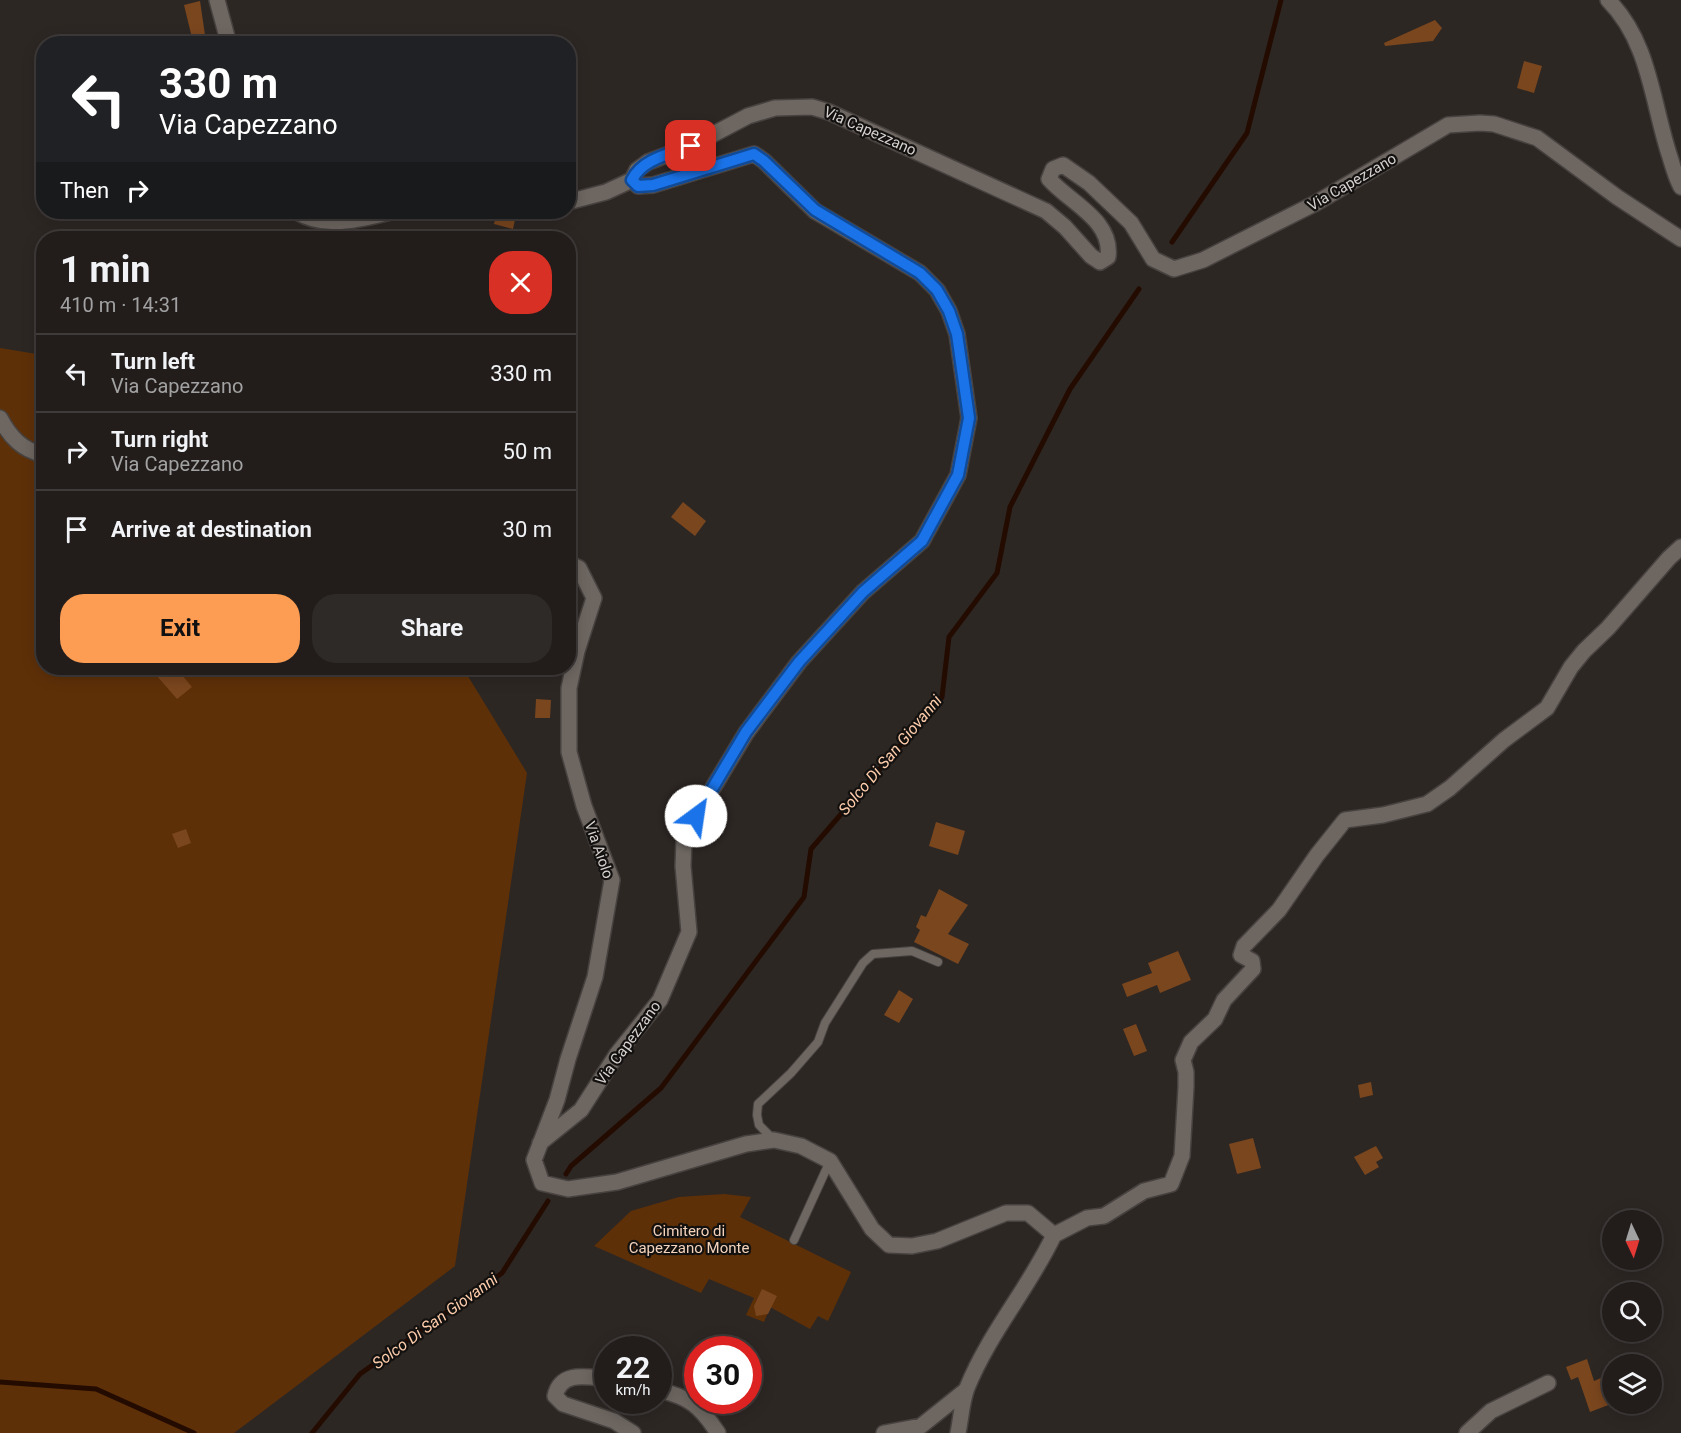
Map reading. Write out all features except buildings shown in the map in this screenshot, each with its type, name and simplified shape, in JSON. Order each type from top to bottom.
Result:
[{"type":"street","points":[[217,0],[227,36]]},
{"type":"street","points":[[1608,0],[1634,34],[1646,63],[1658,121],[1681,187]]},
{"type":"street","name":"Via Capezzano","points":[[540,1143],[581,1110],[617,1054],[660,1000],[689,932],[683,866],[684,841],[696,816],[746,732],[799,662],[863,592],[922,541],[958,475],[969,418],[957,334],[949,311],[937,290],[920,273],[815,210],[754,154],[653,185],[638,186],[632,180],[637,170],[648,162],[691,146],[748,116],[775,108],[812,107],[829,112],[1046,211],[1065,227],[1091,256],[1100,262],[1108,257],[1110,245],[1101,226],[1049,179],[1053,169],[1063,165],[1089,183],[1131,223],[1154,259],[1174,269],[1203,260],[1316,203],[1448,125],[1494,124],[1536,138],[1617,197],[1681,239]]},
{"type":"street","points":[[576,200],[606,192],[632,180]]},
{"type":"street","points":[[322,219],[342,223],[360,219]]},
{"type":"street","points":[[0,418],[7,432],[28,451],[36,453]]},
{"type":"street","points":[[959,1428],[966,1390],[987,1346],[1044,1255],[1054,1234],[1087,1218],[1104,1216],[1144,1191],[1171,1184],[1182,1156],[1186,1087],[1183,1060],[1191,1042],[1215,1019],[1224,1000],[1253,969],[1252,961],[1241,955],[1244,946],[1279,910],[1300,883],[1317,855],[1345,820],[1383,815],[1427,804],[1450,788],[1504,740],[1547,708],[1584,651],[1608,628],[1681,547]]},
{"type":"street","name":"Via Aiolo","points":[[576,566],[594,598],[576,656]]},
{"type":"street","name":"Via Aiolo","points":[[540,1143],[557,1101],[595,977],[612,880],[584,806],[569,752],[569,688],[572,675]]},
{"type":"street","points":[[540,1143],[534,1160],[542,1183],[568,1189],[617,1182],[746,1144],[774,1140],[801,1146],[830,1161],[872,1229],[889,1245],[912,1246],[937,1241],[1006,1213],[1028,1213],[1054,1234]]},
{"type":"street","points":[[594,1377],[581,1376],[564,1379],[557,1388],[555,1396],[563,1404],[614,1421],[633,1433]]},
{"type":"street","points":[[1467,1433],[1491,1411],[1548,1383]]},
{"type":"street","points":[[884,1433],[921,1426],[966,1390]]},
{"type":"street","points":[[672,1394],[684,1397],[697,1405],[718,1433]]},
{"type":"lane","points":[[774,1140],[759,1125],[758,1104],[791,1073],[818,1042],[825,1023],[863,963],[873,954],[912,951],[938,962]]},
{"type":"lane","points":[[794,1240],[830,1161]]},
{"type":"green space","points":[[0,348],[36,354],[36,675],[467,675],[527,773],[455,1266],[234,1433],[0,1433]]},
{"type":"green space","name":"Cimitero di Capezzano Monte","points":[[724,1194],[751,1197],[740,1217],[851,1272],[828,1321],[818,1316],[810,1329],[770,1307],[764,1322],[746,1315],[754,1298],[709,1279],[701,1293],[594,1246],[631,1211],[679,1197]]},
{"type":"waterway","name":"Solco Di San Giovanni","points":[[1172,242],[1247,133],[1281,0]]},
{"type":"waterway","name":"Solco Di San Giovanni","points":[[566,1174],[571,1166],[661,1088],[804,897],[811,849],[942,697],[949,637],[997,573],[1010,507],[1070,389],[1139,289]]},
{"type":"waterway","name":"Solco Di San Giovanni","points":[[312,1433],[360,1374],[502,1273],[548,1201]]},
{"type":"waterway","name":"Solco Di San Giovanni","points":[[0,1382],[96,1389],[194,1433]]},
{"type":"route","points":[[691,146],[648,162],[637,170],[632,180],[638,186],[653,185],[754,154],[815,210],[920,273],[937,290],[949,311],[957,334],[969,418],[958,475],[922,541],[863,592],[799,662],[746,732],[696,816]]}]
